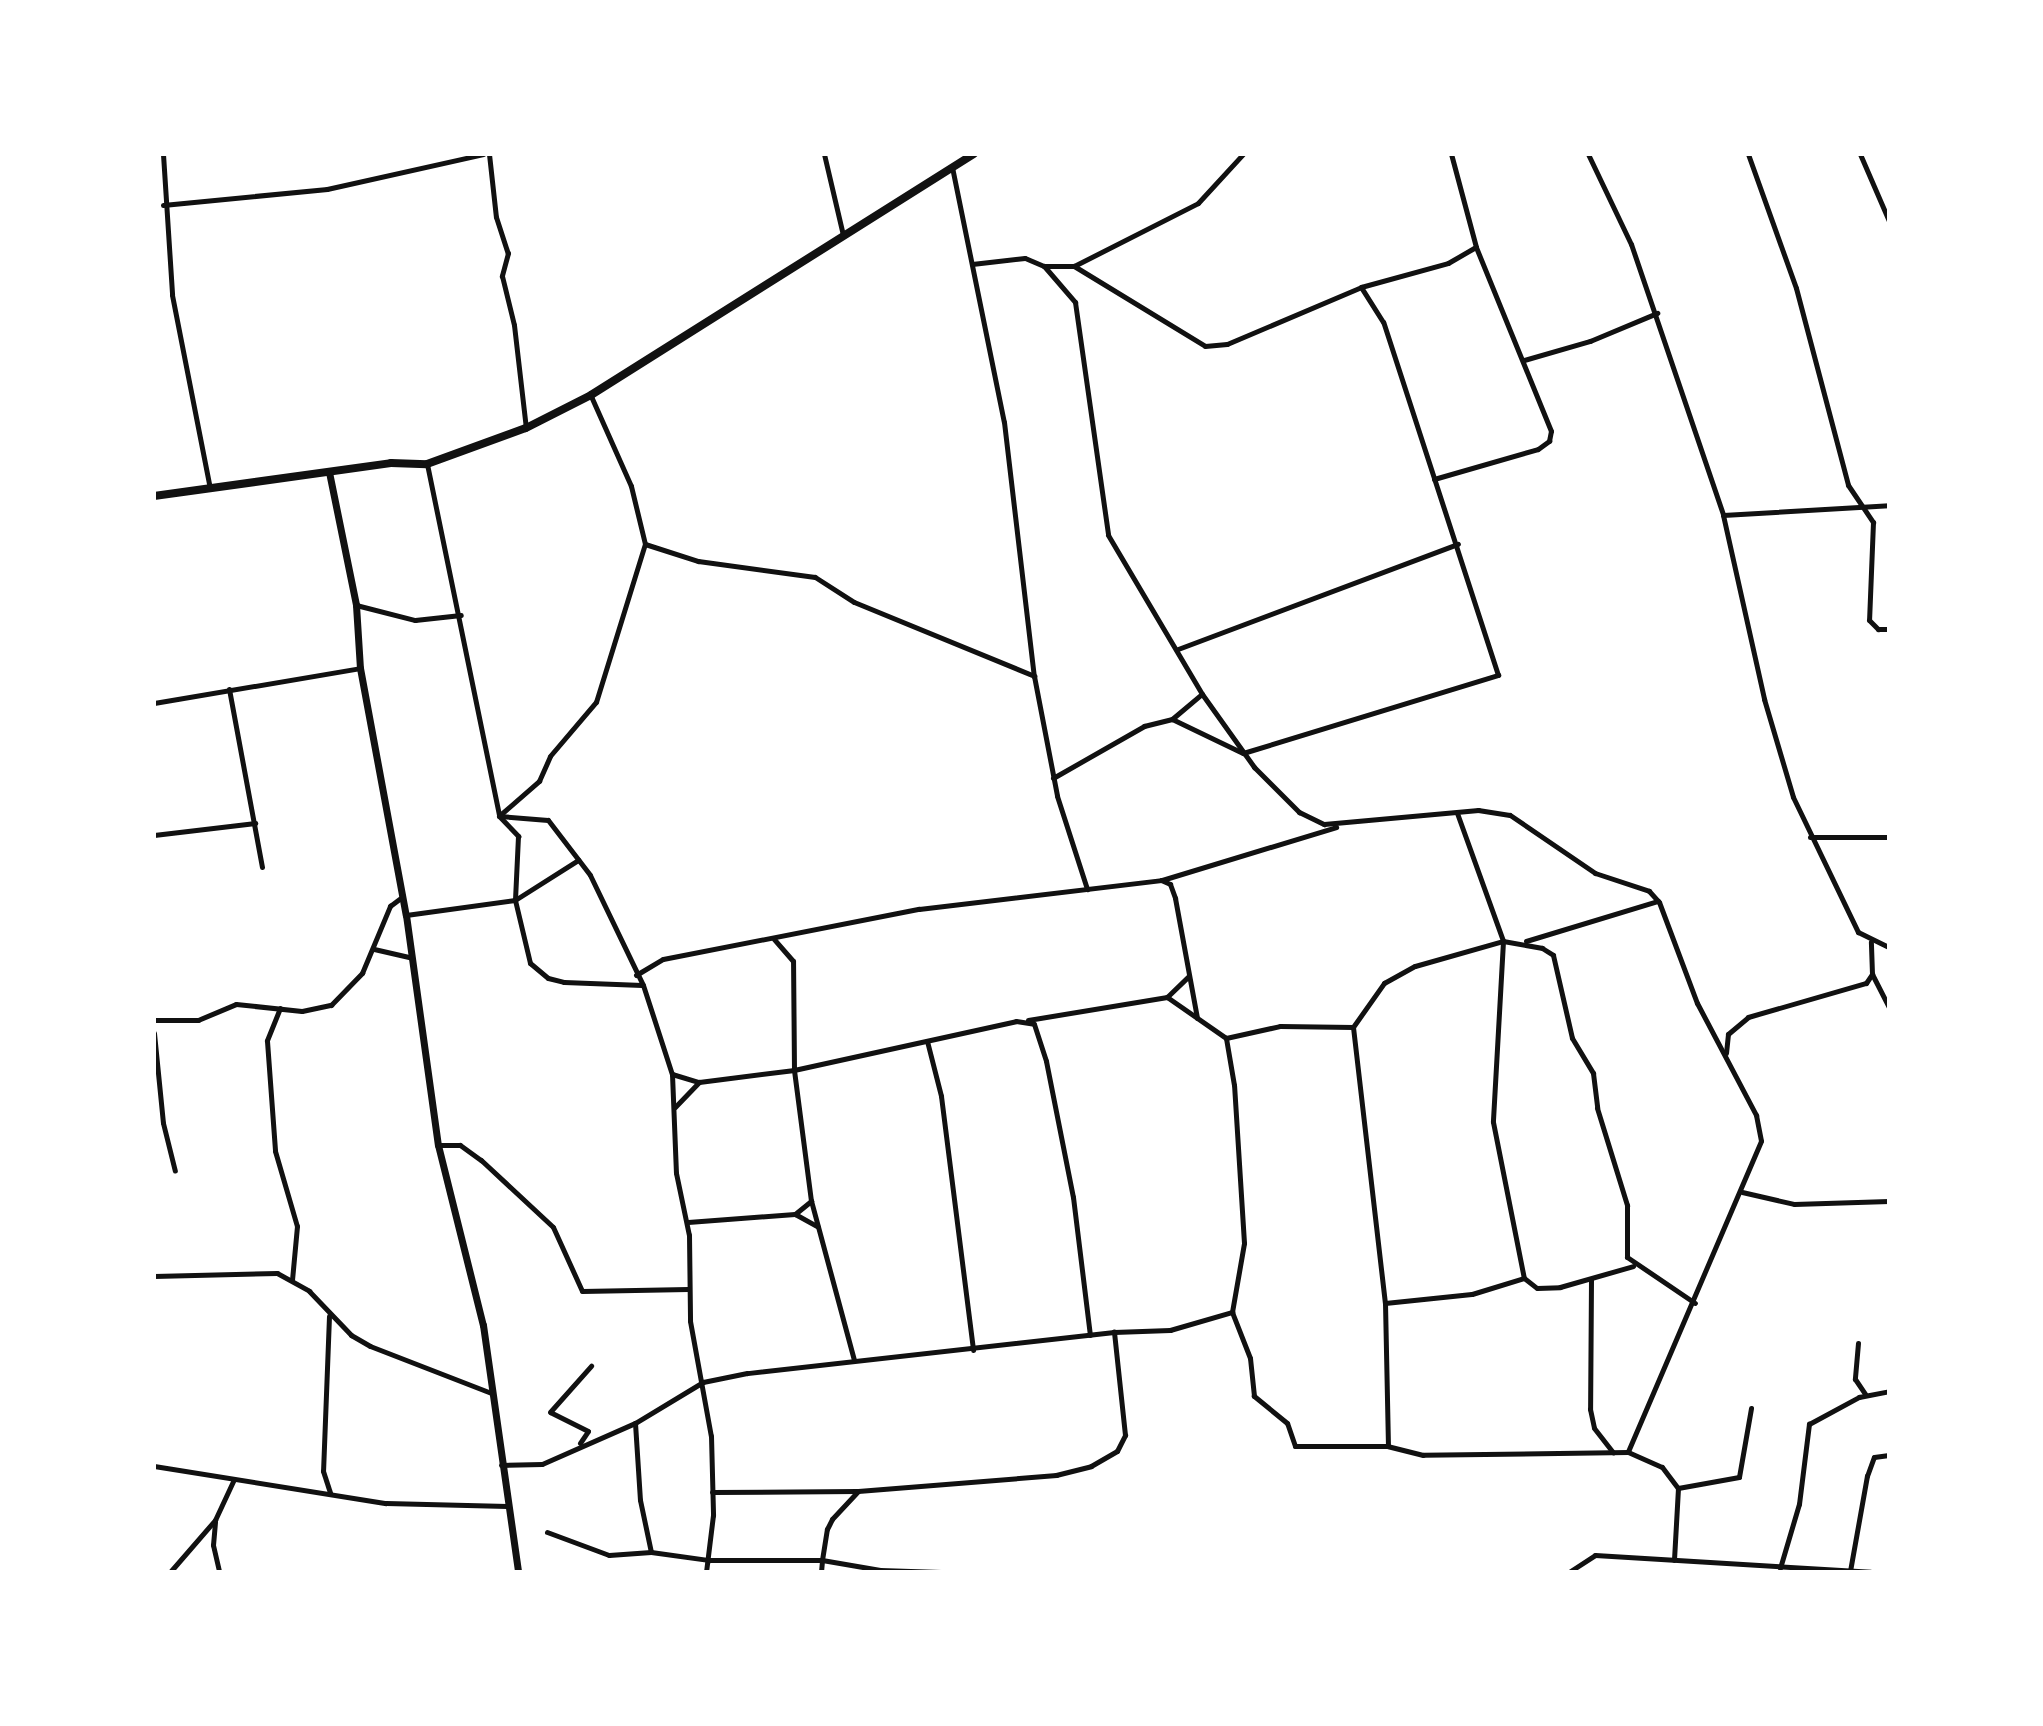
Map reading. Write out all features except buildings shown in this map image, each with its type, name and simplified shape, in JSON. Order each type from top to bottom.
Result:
[{"type":"main road","points":[[154,496],[329,472],[427,464],[526,428],[591,395],[973,154]]},
{"type":"street","points":[[163,154],[163,205],[172,295],[210,489]]},
{"type":"street","points":[[163,205],[327,189],[486,154],[496,217],[508,253],[502,276],[514,325],[526,428]]},
{"type":"street","points":[[824,154],[843,235]]},
{"type":"street","points":[[972,264],[1025,258],[1044,266],[1074,266],[1198,203],[1243,154]]},
{"type":"street","points":[[1434,479],[1549,441],[1548,420],[1476,247],[1451,154]]},
{"type":"street","points":[[1588,154],[1657,313],[1723,515],[1764,699],[1810,837],[1858,932],[1871,942],[1889,947]]},
{"type":"street","points":[[1748,154],[1796,288],[1848,485],[1873,522],[1869,620],[1878,629],[1889,629]]},
{"type":"street","points":[[1860,154],[1889,221]]},
{"type":"street","points":[[952,167],[1004,422],[1034,676],[1053,778],[1087,889]]},
{"type":"street","points":[[1074,266],[1205,346],[1227,344],[1361,287],[1448,263],[1476,247]]},
{"type":"street","points":[[1044,266],[1075,302],[1108,535],[1202,694],[1243,753],[1299,812],[1339,826]]},
{"type":"street","points":[[1172,719],[1243,753],[1498,675],[1458,544],[1383,322],[1361,287]]},
{"type":"street","points":[[1524,360],[1590,341],[1657,313]]},
{"type":"street","points":[[499,816],[539,781],[550,756],[596,702],[645,544],[631,486],[591,395]]},
{"type":"street","points":[[427,464],[461,615],[499,816],[518,836],[515,900],[530,963],[548,978],[643,985]]},
{"type":"street","points":[[329,472],[356,605],[360,668],[406,915],[438,1145],[474,1280],[518,1572]]},
{"type":"street","points":[[1723,515],[1889,505]]},
{"type":"street","points":[[645,544],[698,561],[815,577],[854,602],[1034,676]]},
{"type":"street","points":[[1178,649],[1458,544]]},
{"type":"street","points":[[356,605],[415,620],[461,615]]},
{"type":"street","points":[[154,703],[360,668]]},
{"type":"street","points":[[229,689],[262,867]]},
{"type":"street","points":[[1053,778],[1144,726],[1172,719],[1202,694]]},
{"type":"street","points":[[1457,813],[1503,941],[1493,1122],[1524,1278],[1537,1288],[1591,1280],[1633,1266]]},
{"type":"street","points":[[636,975],[663,959],[919,909],[1161,880],[1339,826],[1457,813],[1510,815],[1595,873],[1649,891],[1658,901],[1697,1003],[1726,1054],[1760,1129],[1757,1157],[1628,1452]]},
{"type":"street","points":[[499,816],[548,820],[578,860],[643,985],[672,1074],[676,1173],[687,1222],[688,1289],[703,1382],[712,1492],[706,1572]]},
{"type":"street","points":[[154,835],[255,823]]},
{"type":"street","points":[[1810,837],[1889,837]]},
{"type":"street","points":[[406,915],[515,900],[578,860]]},
{"type":"street","points":[[1161,880],[1170,884],[1175,898],[1197,1020]]},
{"type":"street","points":[[154,1020],[198,1020],[236,1004],[302,1011],[331,1005],[362,973],[390,906],[402,897]]},
{"type":"street","points":[[1388,1446],[1385,1303],[1353,1027],[1384,983],[1400,973],[1503,941],[1525,942],[1658,901]]},
{"type":"street","points":[[773,938],[788,950],[793,961],[794,1070],[811,1201],[854,1360]]},
{"type":"street","points":[[1525,942],[1553,955],[1572,1038],[1593,1073],[1597,1108],[1622,1181],[1629,1220],[1627,1257],[1633,1266],[1695,1303]]},
{"type":"street","points":[[1871,942],[1872,974],[1889,1008]]},
{"type":"street","points":[[374,949],[412,958]]},
{"type":"street","points":[[1726,1054],[1728,1034],[1736,1023],[1866,983],[1872,974]]},
{"type":"street","points":[[672,1074],[699,1082],[794,1070],[1028,1020],[1167,997],[1188,977]]},
{"type":"street","points":[[1167,997],[1226,1038],[1280,1026],[1353,1027]]},
{"type":"street","points":[[280,1008],[267,1041],[275,1151],[297,1226],[292,1280]]},
{"type":"street","points":[[1028,1020],[1039,1031],[1064,1152],[1090,1335]]},
{"type":"street","points":[[154,1033],[163,1123],[175,1171]]},
{"type":"street","points":[[1226,1038],[1234,1085],[1244,1243],[1232,1312],[1250,1358],[1254,1396],[1287,1423],[1295,1446],[1388,1446],[1423,1455],[1628,1452],[1662,1467],[1678,1488],[1674,1560]]},
{"type":"street","points":[[927,1041],[941,1096],[973,1350]]},
{"type":"street","points":[[675,1107],[699,1082]]},
{"type":"street","points":[[438,1145],[460,1145],[481,1160],[553,1227],[582,1291],[688,1289]]},
{"type":"street","points":[[1742,1192],[1794,1204],[1889,1201]]},
{"type":"street","points":[[795,1214],[811,1201]]},
{"type":"street","points":[[687,1222],[795,1214],[819,1227]]},
{"type":"street","points":[[154,1276],[277,1273],[292,1280],[329,1315],[370,1346],[491,1393]]},
{"type":"street","points":[[1385,1303],[1472,1294],[1524,1278]]},
{"type":"street","points":[[1591,1280],[1590,1409],[1594,1428],[1613,1452]]},
{"type":"street","points":[[500,1465],[542,1464],[579,1444],[635,1423],[703,1382],[854,1360],[973,1350],[989,1343],[1170,1330],[1232,1312]]},
{"type":"street","points":[[329,1315],[323,1456],[330,1493]]},
{"type":"street","points":[[712,1492],[858,1491],[1056,1475],[1105,1459],[1117,1451],[1125,1435],[1114,1332]]},
{"type":"street","points":[[1858,1343],[1855,1379],[1865,1394]]},
{"type":"street","points":[[579,1444],[588,1431],[550,1412],[591,1366]]},
{"type":"street","points":[[1780,1568],[1799,1504],[1809,1424],[1865,1394],[1889,1391]]},
{"type":"street","points":[[1678,1488],[1739,1477],[1751,1408]]},
{"type":"street","points":[[635,1423],[640,1500],[651,1552]]},
{"type":"street","points":[[1850,1571],[1867,1476],[1874,1457],[1889,1455]]},
{"type":"street","points":[[154,1466],[386,1503],[507,1506]]},
{"type":"street","points":[[170,1572],[215,1520],[234,1479]]},
{"type":"street","points":[[821,1572],[832,1519],[858,1491]]},
{"type":"street","points":[[215,1520],[213,1545],[219,1572]]},
{"type":"street","points":[[547,1532],[609,1555],[651,1552],[709,1560],[822,1560],[880,1571],[941,1572]]},
{"type":"street","points":[[1569,1572],[1595,1555],[1870,1572]]}]
